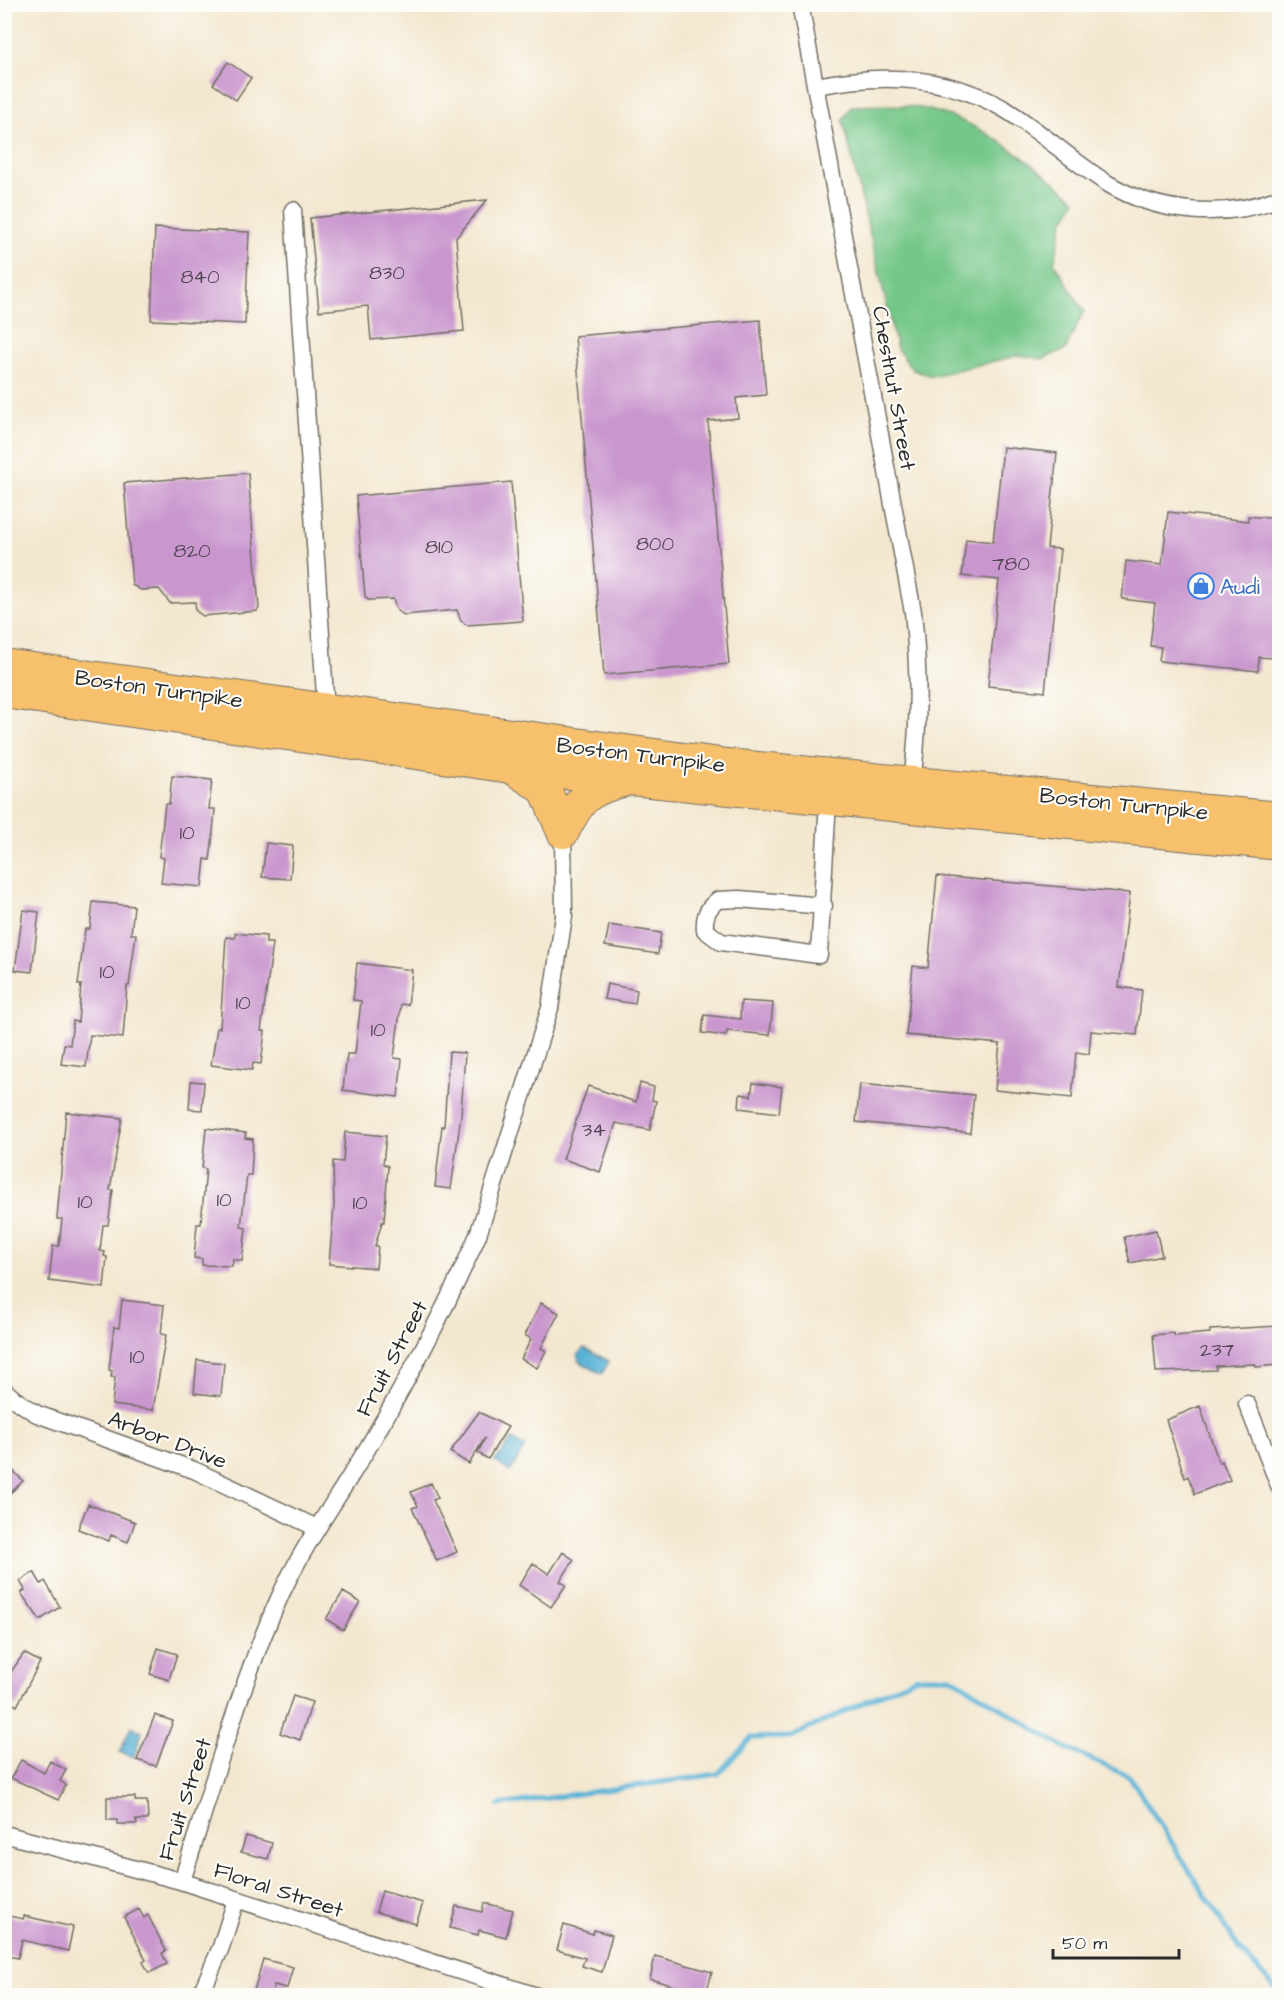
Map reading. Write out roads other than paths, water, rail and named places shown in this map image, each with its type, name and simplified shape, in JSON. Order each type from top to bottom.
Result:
[{"type":"highway","name":"Boston Turnpike","points":[[4,665],[747,767],[1280,818]]},
{"type":"highway","name":"Boston Turnpike","points":[[4,692],[126,708],[510,767],[1280,844]]},
{"type":"highway","points":[[510,767],[545,789],[563,832]]},
{"type":"highway","points":[[563,832],[577,804],[588,795],[610,784],[627,779]]},
{"type":"street","name":"Chestnut Street","points":[[800,4],[913,612],[919,687],[918,737],[912,781]]},
{"type":"street","points":[[816,86],[844,81],[908,78],[951,87],[1005,110],[1104,181],[1134,198],[1164,207],[1201,212],[1230,211],[1280,198]]},
{"type":"street","points":[[293,210],[326,711]]},
{"type":"street","points":[[824,906],[739,899],[718,900],[708,911],[704,921],[705,930],[721,942],[819,955],[824,906],[828,800]]},
{"type":"street","name":"Fruit Street","points":[[182,1881],[250,1667],[282,1592],[317,1528],[374,1439],[463,1270],[478,1235],[550,1008],[562,941],[563,832]]},
{"type":"street","name":"Arbor Drive","points":[[4,1390],[37,1414],[194,1470],[317,1528]]},
{"type":"street","points":[[1247,1404],[1280,1488]]},
{"type":"street","name":"Floral Street","points":[[4,1833],[182,1881],[537,1995]]},
{"type":"street","points":[[200,1995],[221,1947],[236,1900]]},
{"type":"water","points":[[584,1348],[609,1361],[602,1374],[578,1361],[577,1356]]},
{"type":"water","points":[[512,1439],[525,1447],[510,1472],[495,1461]]},
{"type":"water","points":[[131,1726],[142,1732],[134,1757],[120,1752]]},
{"type":"waterway","points":[[499,1805],[718,1774],[751,1738],[791,1737],[917,1677],[951,1677],[1062,1746],[1130,1777],[1240,1950],[1280,1993]]},
{"type":"place","name":"Audi","points":[[1201,586]]}]
